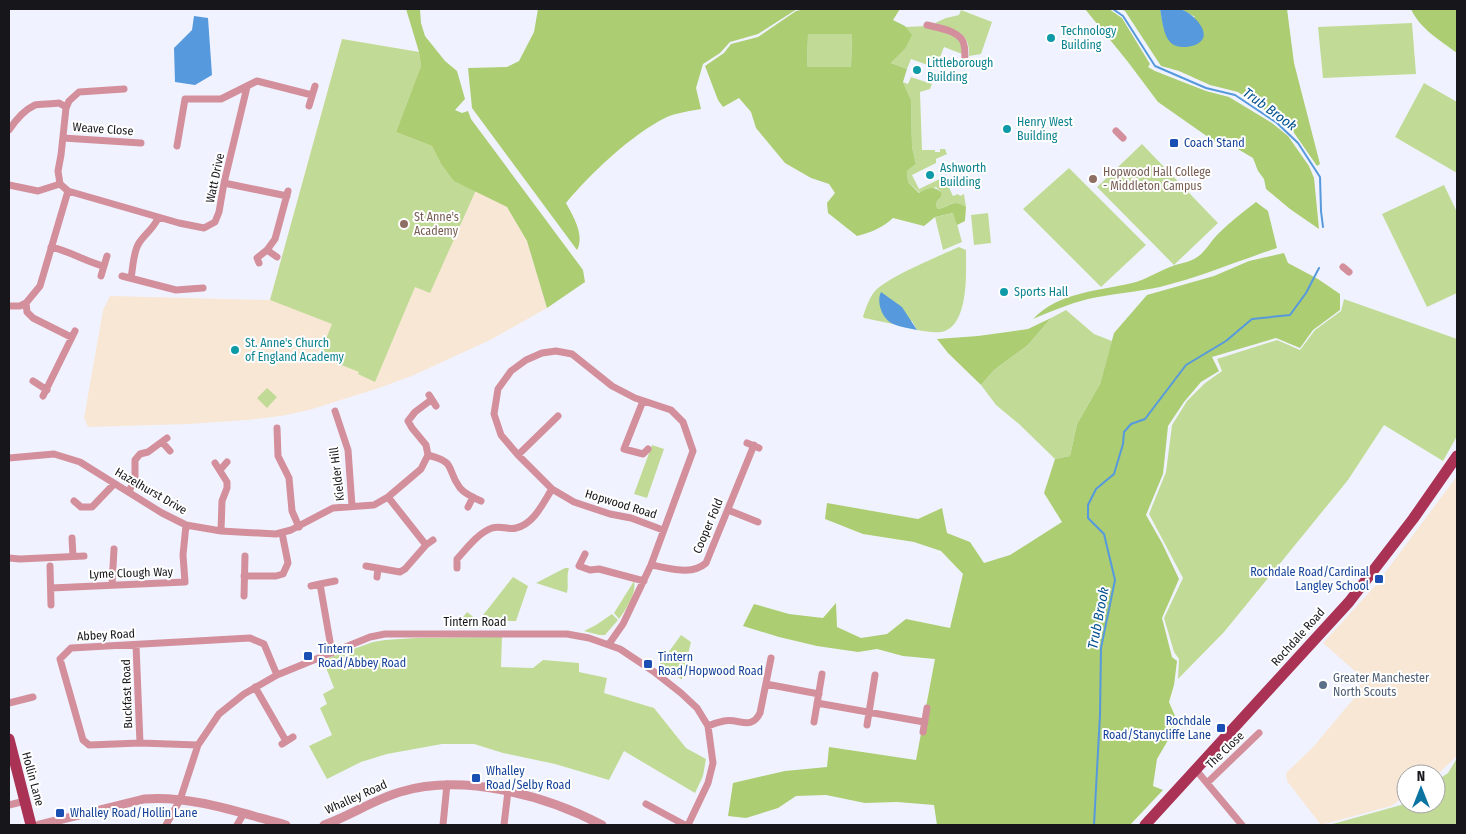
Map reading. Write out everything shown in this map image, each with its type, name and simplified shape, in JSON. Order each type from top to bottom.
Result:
[{"type":"main road","name":"Rochdale Road","points":[[1145,825],[1349,602],[1413,519],[1457,456]]},
{"type":"main road","name":"Hollin Lane","points":[[9,739],[31,825]]},
{"type":"street","points":[[928,25],[947,30],[962,39],[965,65]]},
{"type":"street","points":[[177,146],[185,99],[221,99],[257,82],[312,95]]},
{"type":"street","points":[[309,106],[315,86]]},
{"type":"street","points":[[9,306],[26,304],[40,286],[68,191],[60,184],[58,171],[66,107],[69,101],[79,92],[106,87],[124,89]]},
{"type":"street","name":"Watt Drive","points":[[68,191],[158,218],[204,228],[215,222],[219,212],[247,87]]},
{"type":"street","points":[[9,130],[14,122],[36,105],[59,103],[66,107]]},
{"type":"street","points":[[1116,131],[1123,138]]},
{"type":"street","name":"Weave Close","points":[[63,138],[141,143]]},
{"type":"street","points":[[224,183],[287,193],[275,239],[267,250],[257,258],[259,263]]},
{"type":"street","points":[[9,185],[38,191],[60,184]]},
{"type":"street","points":[[131,278],[137,245],[155,225],[158,218]]},
{"type":"street","points":[[51,247],[87,262],[103,266]]},
{"type":"street","points":[[267,250],[278,257]]},
{"type":"street","points":[[101,276],[107,256]]},
{"type":"street","points":[[122,276],[176,290],[202,288]]},
{"type":"street","points":[[26,304],[27,312],[33,318],[73,334],[45,393],[33,380]]},
{"type":"street","name":"Hopwood Road","points":[[609,644],[623,624],[651,565],[693,451],[683,422],[671,410],[643,401],[612,386],[572,354],[556,351],[542,353],[526,360],[511,371],[496,387],[494,414],[501,434],[518,455],[552,489],[574,502],[610,514],[631,518],[663,530]]},
{"type":"street","points":[[432,400],[415,412],[408,421],[426,445],[428,455],[443,459],[449,464],[459,487],[464,493],[481,501]]},
{"type":"street","points":[[643,401],[624,448],[643,454],[648,449]]},
{"type":"street","name":"Kielder Hill","points":[[336,411],[336,425],[348,450],[352,506]]},
{"type":"street","points":[[518,455],[558,416]]},
{"type":"street","points":[[278,428],[274,438],[278,456],[289,478],[292,511],[300,526]]},
{"type":"street","points":[[129,492],[135,477],[135,460],[140,454],[148,452],[164,440],[170,451]]},
{"type":"street","name":"Cooper Fold","points":[[651,565],[682,570],[698,569],[706,562],[753,445]]},
{"type":"street","name":"Hazelhurst Drive","points":[[9,458],[54,454],[80,462],[162,513],[186,525],[221,531],[276,534],[300,526],[333,508],[374,505],[388,497],[421,469],[428,455]]},
{"type":"street","points":[[220,470],[227,462]]},
{"type":"street","points":[[214,463],[227,482],[227,488],[222,501],[221,531]]},
{"type":"street","points":[[74,500],[81,507],[92,507],[114,484]]},
{"type":"street","points":[[456,568],[457,559],[484,533],[492,528],[515,529],[526,524],[534,516],[552,489]]},
{"type":"street","points":[[388,497],[426,545]]},
{"type":"street","points":[[468,507],[473,497]]},
{"type":"street","points":[[728,510],[758,522]]},
{"type":"street","name":"Lyme Clough Way","points":[[51,588],[184,582],[183,555],[186,525]]},
{"type":"street","points":[[244,576],[276,576],[283,574],[288,563],[282,533]]},
{"type":"street","points":[[72,538],[73,556]]},
{"type":"street","points":[[366,566],[400,572],[433,540]]},
{"type":"street","points":[[112,585],[117,559],[114,549]]},
{"type":"street","points":[[585,554],[579,566],[590,570],[599,569],[644,581]]},
{"type":"street","points":[[9,558],[20,560],[84,556]]},
{"type":"street","points":[[244,556],[244,596]]},
{"type":"street","points":[[50,566],[51,605]]},
{"type":"street","points":[[377,577],[378,568]]},
{"type":"street","points":[[311,586],[335,581]]},
{"type":"street","points":[[320,584],[332,653]]},
{"type":"street","name":"Tintern Road","points":[[166,825],[180,800],[198,745],[219,714],[255,687],[278,675],[370,637],[385,634],[567,634],[609,644],[645,665],[681,692],[697,708],[708,726],[712,763],[708,783],[686,825]]},
{"type":"street","name":"Abbey Road","points":[[198,745],[140,743],[89,746],[83,740],[60,659],[71,648],[250,638],[264,644],[278,675]]},
{"type":"street","name":"Buckfast Road","points":[[136,645],[140,743]]},
{"type":"street","points":[[708,726],[726,721],[754,722],[760,713],[771,658]]},
{"type":"street","points":[[814,722],[822,674]]},
{"type":"street","points":[[867,726],[875,675]]},
{"type":"street","points":[[766,684],[819,694]]},
{"type":"street","points":[[255,687],[287,741]]},
{"type":"street","points":[[9,703],[33,697]]},
{"type":"street","points":[[817,703],[924,722]]},
{"type":"street","points":[[922,732],[927,708]]},
{"type":"street","name":"The Close","points":[[1207,783],[1259,733]]},
{"type":"street","points":[[1196,770],[1242,825]]},
{"type":"street","points":[[442,825],[447,784]]},
{"type":"street","name":"Whalley Road","points":[[324,825],[373,801],[401,791],[447,784],[482,787],[550,803],[602,825]]},
{"type":"street","points":[[504,825],[508,792]]},
{"type":"street","points":[[39,825],[144,799],[180,800],[244,813],[286,825]]},
{"type":"street","points":[[9,805],[25,801]]},
{"type":"street","points":[[646,804],[686,825]]},
{"type":"street","points":[[237,825],[244,813]]},
{"type":"shaded area","name":"St Anne's Academy","points":[[342,39],[419,52],[454,180],[507,207],[527,241],[547,308],[490,340],[414,375],[309,410],[247,420],[88,427],[84,418],[103,310],[110,296],[270,300]]},
{"type":"shaded area","points":[[1457,476],[1457,756],[1446,766],[1446,764],[1396,764],[1396,803],[1391,806],[1321,825],[1287,781],[1286,773],[1314,746],[1355,697],[1352,695],[1365,680],[1323,643],[1375,586]]},
{"type":"green space","points":[[406,9],[420,9],[421,23],[425,36],[445,61],[457,71],[465,99],[455,110],[462,113],[468,111],[471,119],[583,270],[585,282],[547,308],[527,241],[507,207],[454,181],[441,164],[432,146],[396,132],[421,66],[419,52]]},
{"type":"green space","points":[[538,9],[797,9],[758,34],[730,42],[720,53],[703,64],[696,88],[701,109],[667,117],[640,133],[612,156],[576,192],[566,203],[579,232],[580,238],[577,250],[472,108],[468,68],[507,67],[519,61],[534,32]]},
{"type":"green space","points":[[805,9],[900,9],[893,20],[905,26],[912,35],[905,49],[891,63],[907,69],[903,82],[911,100],[912,147],[916,164],[907,171],[908,182],[919,193],[930,188],[935,188],[941,192],[941,197],[937,201],[936,206],[938,209],[954,203],[966,207],[965,221],[957,225],[953,213],[935,217],[924,226],[893,218],[876,229],[857,236],[828,213],[827,203],[835,193],[829,184],[811,178],[785,163],[756,128],[751,112],[739,98],[723,107],[718,100],[705,66],[724,53],[731,44],[758,37],[796,11]],"holes":[[[808,34],[852,34],[851,67],[807,67]]]},
{"type":"green space","points":[[1085,9],[1109,9],[1122,18],[1150,64],[1148,67],[1206,91],[1229,97],[1272,123],[1288,136],[1309,166],[1314,178],[1319,229],[1290,209],[1266,189],[1264,179],[1258,171],[1253,158],[1236,148],[1218,144],[1158,102]]},
{"type":"green space","points":[[1121,9],[1160,9],[1164,29],[1195,17],[1181,9],[1287,9],[1294,63],[1320,164],[1317,166],[1290,127],[1238,92],[1210,85],[1179,71],[1161,66],[1125,11]]},
{"type":"green space","points":[[1411,9],[1457,9],[1457,53],[1425,28]]},
{"type":"green space","points":[[961,10],[992,22],[981,54],[969,56],[967,42],[960,33],[935,23],[959,15]]},
{"type":"green space","points":[[1412,23],[1416,74],[1323,78],[1318,27]]},
{"type":"green space","points":[[927,26],[952,33],[961,41],[962,54],[944,47],[936,68],[911,59],[907,69],[891,63],[905,49],[911,35],[905,27]]},
{"type":"green space","points":[[808,34],[852,34],[851,67],[807,67]]},
{"type":"green space","points":[[342,39],[419,52],[421,66],[396,132],[432,146],[441,164],[454,180],[476,190],[430,293],[415,287],[375,382],[358,374],[359,372],[319,356],[332,324],[270,300]]},
{"type":"green space","points":[[911,77],[932,84],[930,89],[920,92],[922,150],[940,152],[940,149],[945,149],[947,154],[936,159],[936,163],[912,175],[919,189],[944,177],[953,196],[964,194],[966,207],[954,203],[938,209],[936,206],[937,201],[941,197],[941,192],[936,187],[920,193],[908,182],[907,171],[916,164],[912,147],[911,100],[903,82],[908,84]]},
{"type":"green space","points":[[1424,83],[1457,102],[1457,173],[1395,137]]},
{"type":"green space","points":[[1142,144],[1218,223],[1174,265],[1097,187]]},
{"type":"green space","points":[[1069,168],[1146,245],[1101,287],[1023,209]]},
{"type":"green space","points":[[1444,185],[1457,212],[1457,293],[1427,307],[1382,214]]},
{"type":"green space","points":[[1256,202],[1268,211],[1277,248],[1175,283],[1151,289],[1088,299],[1033,319],[1043,310],[1067,298],[1137,282],[1196,258],[1215,237]]},
{"type":"green space","points":[[954,213],[962,242],[943,250],[935,217]]},
{"type":"green space","points":[[988,213],[991,243],[974,245],[971,215]]},
{"type":"green space","points":[[959,247],[966,250],[966,283],[962,307],[953,326],[945,331],[931,332],[917,330],[912,321],[884,316],[893,324],[864,318],[869,300],[881,286],[914,267]]},
{"type":"green space","points":[[1284,253],[1288,263],[1318,279],[1340,294],[1340,310],[1313,330],[1300,348],[1276,338],[1212,357],[1219,371],[1201,382],[1184,402],[1168,426],[1163,474],[1146,515],[1179,579],[1162,618],[1172,657],[1177,661],[1174,685],[1169,702],[1178,723],[1157,759],[1153,786],[1163,790],[1130,825],[937,825],[934,805],[897,802],[865,803],[826,795],[796,796],[778,808],[746,818],[728,816],[733,783],[785,771],[827,767],[829,747],[916,760],[935,659],[903,656],[877,649],[858,652],[817,646],[743,626],[754,604],[789,614],[823,618],[836,603],[837,627],[861,638],[887,634],[906,619],[950,628],[963,574],[941,551],[914,542],[863,534],[825,519],[827,503],[918,519],[942,508],[947,533],[970,542],[984,563],[1010,555],[1062,522],[1044,493],[1055,459],[1070,456],[1077,424],[1100,384],[1114,333],[1147,295],[1214,276],[1249,261]]},
{"type":"green space","points":[[1344,299],[1457,339],[1457,436],[1443,461],[1384,425],[1348,480],[1224,632],[1178,679],[1179,659],[1174,652],[1164,618],[1183,578],[1149,514],[1166,472],[1172,425],[1187,401],[1205,383],[1222,371],[1217,359],[1277,340],[1300,350],[1315,330],[1341,311]]},
{"type":"green space","points":[[1066,310],[1094,334],[1112,341],[1100,384],[1077,424],[1070,456],[1055,459],[1019,424],[996,405],[981,385],[994,370],[1028,345],[1051,318]]},
{"type":"green space","points":[[1051,318],[1028,345],[994,370],[981,385],[948,353],[937,339],[1028,329]]},
{"type":"green space","points":[[267,388],[277,397],[267,408],[257,398]]},
{"type":"green space","points":[[652,445],[664,449],[647,498],[634,494]]},
{"type":"green space","points":[[565,568],[569,568],[567,593],[536,583]]},
{"type":"green space","points":[[513,577],[528,586],[516,621],[481,621],[480,619]]},
{"type":"green space","points":[[634,581],[634,591],[628,606],[619,619],[614,613]]},
{"type":"green space","points":[[467,612],[476,619],[466,627],[455,628]]},
{"type":"green space","points":[[612,614],[618,620],[605,635],[584,631],[596,625]]},
{"type":"green space","points":[[681,635],[691,642],[682,679],[660,664]]},
{"type":"green space","points":[[502,637],[501,667],[533,668],[543,660],[579,663],[579,672],[607,678],[604,693],[654,708],[686,748],[706,759],[703,776],[695,793],[624,751],[609,780],[555,764],[503,753],[474,744],[442,744],[387,754],[361,762],[327,779],[309,746],[332,735],[320,708],[327,704],[323,694],[334,688],[323,660],[373,642],[385,640]]},
{"type":"green space","points":[[1457,758],[1457,825],[1329,825],[1396,806],[1396,814],[1446,814],[1446,774]]},
{"type":"water","points":[[1160,9],[1179,9],[1193,16],[1203,31],[1204,36],[1202,40],[1195,45],[1186,47],[1173,45],[1166,35]]},
{"type":"water","points":[[194,16],[208,18],[212,75],[195,85],[175,82],[174,48],[192,30]]},
{"type":"water","points":[[881,292],[902,307],[917,330],[889,322],[881,310],[879,301]]},
{"type":"waterway","name":"Trub Brook","points":[[1113,9],[1123,16],[1155,66],[1206,88],[1235,95],[1277,123],[1298,143],[1320,177],[1323,227]]},
{"type":"waterway","name":"Trub Brook","points":[[1094,825],[1100,715],[1101,648],[1115,580],[1104,534],[1088,518],[1088,505],[1096,489],[1114,474],[1123,444],[1124,432],[1131,424],[1145,419],[1186,365],[1226,341],[1252,319],[1290,315],[1306,293],[1319,268]]},
{"type":"place","name":"Technology Building","points":[[1051,38]]},
{"type":"place","name":"Littleborough Building","points":[[917,70]]},
{"type":"place","name":"Henry West Building","points":[[1007,129]]},
{"type":"place","name":"Coach Stand","points":[[1174,143]]},
{"type":"place","name":"Ashworth Building","points":[[930,175]]},
{"type":"place","name":"Hopwood Hall College - Middleton Campus","points":[[1093,179]]},
{"type":"place","name":"St Anne's Academy","points":[[404,224]]},
{"type":"place","name":"Sports Hall","points":[[1004,292]]},
{"type":"place","name":"St. Anne's Church of England Academy","points":[[235,350]]},
{"type":"place","name":"Rochdale Road/Cardinal Langley School","points":[[1379,579]]},
{"type":"place","name":"Tintern Road/Abbey Road","points":[[308,656]]},
{"type":"place","name":"Tintern Road/Hopwood Road","points":[[648,664]]},
{"type":"place","name":"Greater Manchester North Scouts","points":[[1323,685]]},
{"type":"place","name":"Rochdale Road/Stanycliffe Lane","points":[[1221,728]]},
{"type":"place","name":"Whalley Road/Selby Road","points":[[476,778]]},
{"type":"place","name":"Whalley Road/Hollin Lane","points":[[60,813]]}]
